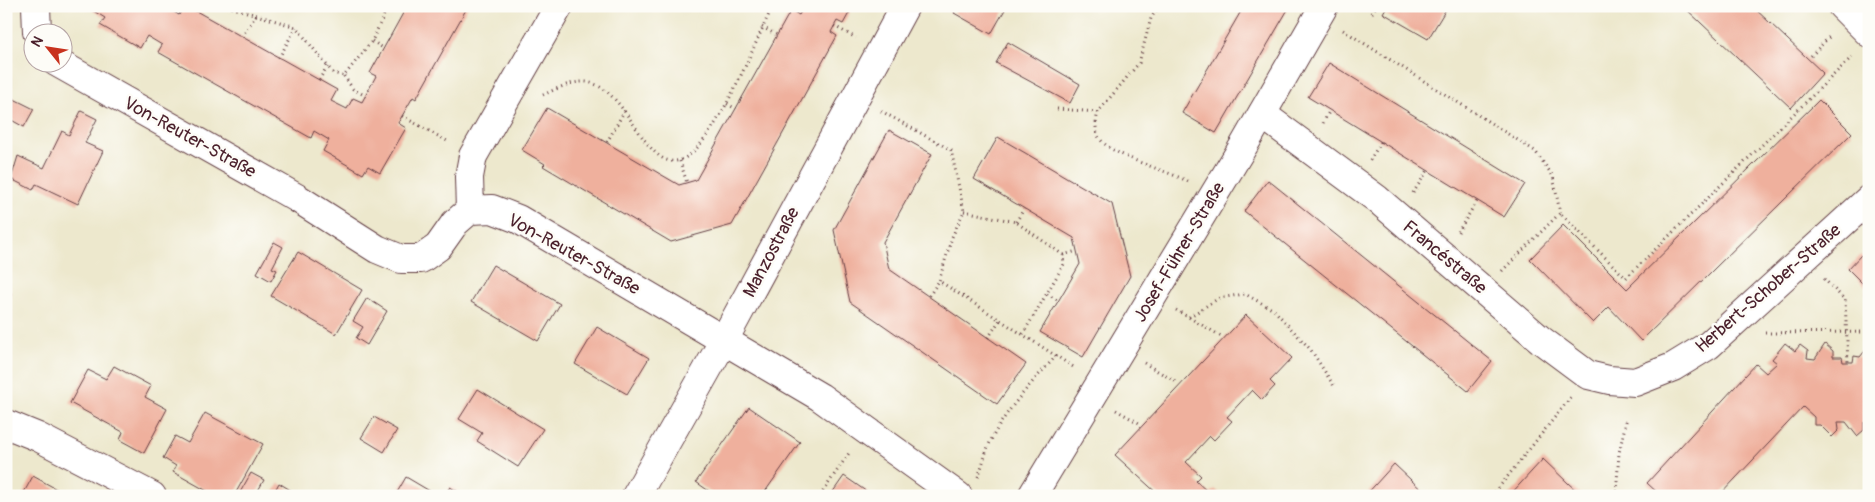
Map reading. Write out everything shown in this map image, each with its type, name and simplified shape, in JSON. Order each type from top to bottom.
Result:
[{"type":"street","points":[[36,6],[37,22]]},
{"type":"street","points":[[470,210],[469,177],[474,156],[559,6]]},
{"type":"street","name":"Manzostraße","points":[[636,496],[724,340],[905,6]]},
{"type":"street","points":[[1842,6],[1865,40]]},
{"type":"street","name":"Josef-Führer-Straße","points":[[1032,496],[1262,114],[1322,10]]},
{"type":"street","name":"Von-Reuter-Straße","points":[[72,71],[297,198],[377,249],[401,259],[421,258],[438,247],[455,223],[470,210],[492,209],[518,219],[820,397],[967,487]]},
{"type":"street","name":"Francéstraße","points":[[1262,114],[1377,199],[1541,340],[1588,375],[1635,382]]},
{"type":"street","name":"Herbert-Schober-Straße","points":[[1635,382],[1673,367],[1709,344],[1869,199]]},
{"type":"street","points":[[6,424],[38,437],[152,496]]},
{"type":"path","points":[[227,6],[296,27],[333,73],[344,76],[348,84],[366,96]]},
{"type":"path","points":[[344,76],[372,42],[388,6]]},
{"type":"path","points":[[536,100],[542,95],[573,83],[587,82],[610,94],[625,110],[646,144],[658,155],[669,161],[680,161],[689,156],[710,131],[727,104],[773,6]]},
{"type":"path","points":[[1159,6],[1151,18],[1139,63],[1098,112],[1096,125],[1100,138],[1114,149],[1191,184]]},
{"type":"path","points":[[1372,13],[1376,6]]},
{"type":"path","points":[[1322,10],[1535,152],[1554,176],[1560,213],[1626,278],[1865,40]]},
{"type":"path","points":[[242,38],[256,15]]},
{"type":"path","points":[[834,26],[856,38]]},
{"type":"path","points":[[279,58],[296,27]]},
{"type":"path","points":[[762,27],[777,35]]},
{"type":"path","points":[[1811,56],[1834,32]]},
{"type":"path","points":[[372,42],[383,48]]},
{"type":"path","points":[[319,80],[328,65]]},
{"type":"path","points":[[727,104],[736,109]]},
{"type":"path","points":[[875,107],[951,150],[964,211],[952,237],[939,281],[929,296]]},
{"type":"path","points":[[1057,109],[1098,112]]},
{"type":"path","points":[[607,142],[625,110]]},
{"type":"path","points":[[402,116],[474,156]]},
{"type":"path","points":[[680,161],[687,183]]},
{"type":"path","points":[[1409,200],[1428,170]]},
{"type":"path","points":[[1454,239],[1478,201]]},
{"type":"path","points":[[1016,222],[1024,209]]},
{"type":"path","points":[[964,211],[1016,222],[1063,255],[1064,264],[1023,334]]},
{"type":"path","points":[[1498,275],[1560,213]]},
{"type":"path","points":[[1063,255],[1077,251]]},
{"type":"path","points":[[1823,279],[1845,300],[1845,333],[1848,362]]},
{"type":"path","points":[[939,281],[1099,384]]},
{"type":"path","points":[[1047,294],[1059,301]]},
{"type":"path","points":[[1189,317],[1218,298],[1244,294],[1274,310],[1311,350],[1334,386]]},
{"type":"path","points":[[1152,295],[1221,336]]},
{"type":"path","points":[[988,338],[1000,320]]},
{"type":"path","points":[[1762,333],[1869,332]]},
{"type":"path","points":[[1120,349],[1178,383]]},
{"type":"path","points":[[967,487],[1001,424],[1023,393],[1056,356]]},
{"type":"path","points":[[1493,495],[1588,375]]},
{"type":"path","points":[[1616,496],[1619,453],[1626,417]]},
{"type":"path","points":[[820,496],[852,448]]},
{"type":"building","points":[[94,6],[164,6],[179,15],[184,6],[187,6],[337,90],[331,101],[347,109],[353,98],[362,102],[376,76],[370,73],[407,6],[468,6],[416,99],[413,97],[398,123],[406,128],[380,173],[368,166],[363,174],[323,151],[329,140],[314,131],[311,138],[158,52],[162,45],[147,36],[140,48],[100,25],[105,18],[92,10]]},
{"type":"building","points":[[804,6],[853,6],[843,24],[837,21],[831,32],[837,36],[732,225],[671,242],[543,166],[545,164],[522,150],[547,108],[679,185],[696,180],[791,10],[799,15]]},
{"type":"building","points":[[958,6],[1007,6],[991,34],[954,13]]},
{"type":"building","points":[[1244,6],[1290,6],[1216,133],[1182,113]]},
{"type":"building","points":[[1387,6],[1448,6],[1428,39],[1383,13]]},
{"type":"building","points":[[1683,6],[1752,6],[1823,73],[1791,108]]},
{"type":"building","points":[[1008,42],[1080,84],[1070,103],[996,63]]},
{"type":"building","points":[[1329,63],[1525,184],[1504,217],[1308,97]]},
{"type":"building","points":[[12,98],[34,109],[24,127],[6,117],[6,109]]},
{"type":"building","points":[[1819,100],[1852,133],[1641,341],[1609,307],[1593,323],[1530,259],[1563,225],[1627,289]]},
{"type":"building","points":[[81,111],[97,119],[85,143],[103,151],[78,204],[36,184],[33,190],[11,179],[18,156],[44,168],[62,131],[69,135]]},
{"type":"building","points":[[889,130],[932,154],[883,242],[889,269],[1026,364],[997,404],[850,302],[834,230]]},
{"type":"building","points":[[998,137],[1112,204],[1130,276],[1083,357],[1040,332],[1080,264],[1074,238],[974,179]]},
{"type":"building","points":[[1268,180],[1492,361],[1468,391],[1244,211]]},
{"type":"building","points":[[274,242],[283,247],[272,268],[277,270],[271,281],[257,273]]},
{"type":"building","points":[[298,252],[362,290],[336,334],[271,296]]},
{"type":"building","points":[[1861,255],[1869,263],[1869,296],[1865,292],[1868,289],[1848,269]]},
{"type":"building","points":[[493,265],[560,304],[538,341],[471,302]]},
{"type":"building","points":[[6,291],[11,293],[6,305]]},
{"type":"building","points":[[367,298],[387,311],[367,345],[356,338],[363,327],[353,321]]},
{"type":"building","points":[[1246,315],[1292,358],[1270,381],[1275,386],[1262,400],[1252,390],[1227,417],[1232,421],[1214,440],[1210,436],[1186,462],[1201,476],[1196,481],[1210,494],[1215,489],[1222,496],[1160,496],[1115,455]]},
{"type":"building","points":[[597,327],[649,358],[627,394],[575,364]]},
{"type":"building","points":[[1785,343],[1795,351],[1800,345],[1808,351],[1807,358],[1815,359],[1825,344],[1833,351],[1833,357],[1842,357],[1843,362],[1853,362],[1854,356],[1860,357],[1869,346],[1869,423],[1864,423],[1864,430],[1857,436],[1846,422],[1838,422],[1839,430],[1832,437],[1820,425],[1814,425],[1814,417],[1803,407],[1719,496],[1661,496],[1647,483],[1756,364],[1766,373],[1777,363],[1772,359]]},
{"type":"building","points":[[114,366],[151,386],[145,397],[167,409],[144,453],[120,440],[123,432],[70,403],[88,370],[106,379]]},
{"type":"building","points":[[478,389],[543,429],[518,467],[477,441],[482,433],[459,419]]},
{"type":"building","points":[[749,407],[800,442],[762,496],[716,496],[696,482]]},
{"type":"building","points":[[205,413],[263,444],[234,496],[216,496],[173,472],[176,466],[163,458],[175,436],[188,443]]},
{"type":"building","points":[[374,417],[397,430],[384,452],[361,438]]},
{"type":"building","points":[[1543,459],[1568,483],[1582,496],[1509,496]]},
{"type":"building","points":[[1394,464],[1428,496],[1365,496]]},
{"type":"building","points":[[251,473],[264,480],[255,496],[238,496]]},
{"type":"building","points":[[33,476],[69,496],[22,496]]},
{"type":"building","points":[[844,476],[873,496],[830,496]]},
{"type":"building","points":[[406,477],[438,496],[395,496]]},
{"type":"building","points":[[279,483],[300,496],[272,496]]},
{"type":"building","points":[[450,487],[465,496],[444,496]]}]
